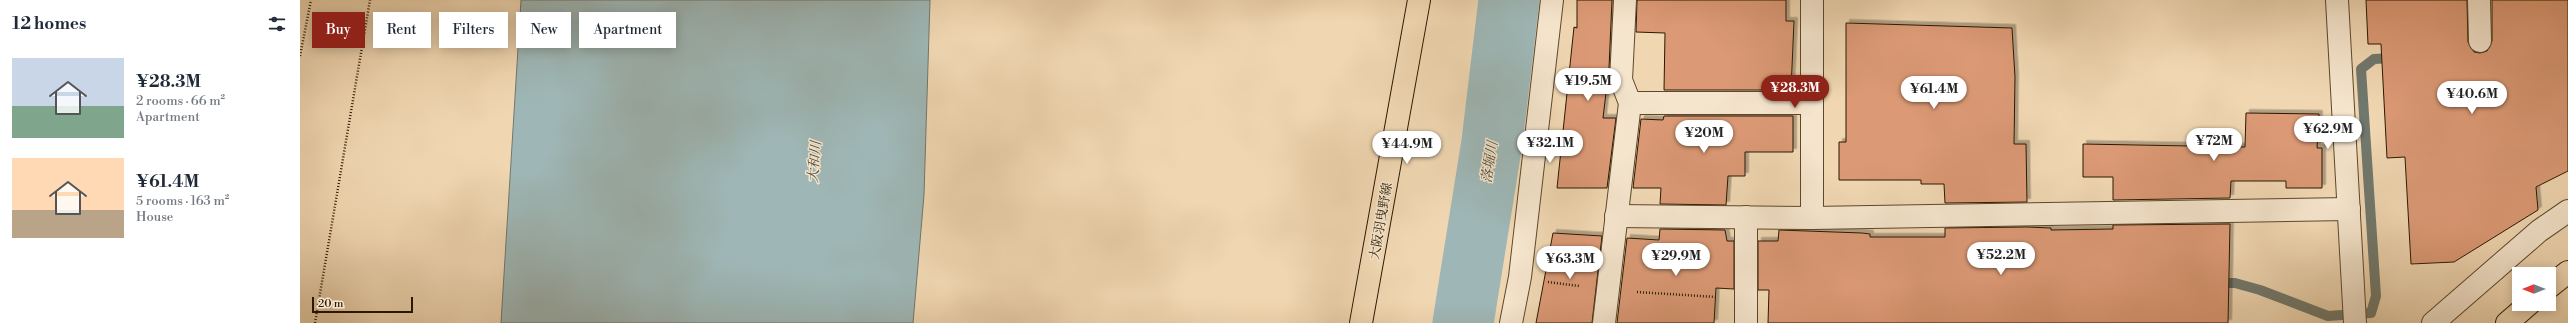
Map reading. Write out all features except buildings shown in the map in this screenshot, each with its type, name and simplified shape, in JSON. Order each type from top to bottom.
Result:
[{"type":"main road","name":"大阪羽曳野線","points":[[1361,323],[1418,0]]},
{"type":"main road","points":[[2556,281],[2568,272]]},
{"type":"main road","points":[[2507,323],[2521,311]]},
{"type":"street","points":[[1511,323],[1520,278],[1552,0]]},
{"type":"street","points":[[1604,323],[1630,103],[1621,80],[1626,0]]},
{"type":"street","points":[[1812,0],[1812,218]]},
{"type":"street","points":[[2337,0],[2355,323]]},
{"type":"street","points":[[2479,0],[2480,41]]},
{"type":"street","points":[[1630,103],[1812,103]]},
{"type":"street","points":[[1616,216],[1812,218],[2349,209]]},
{"type":"street","points":[[2433,323],[2539,231],[2568,211]]},
{"type":"street","points":[[1746,217],[1746,323]]},
{"type":"path","points":[[300,56],[311,0]]},
{"type":"path","points":[[315,323],[370,0]]},
{"type":"path","points":[[1520,278],[1608,290],[1746,298]]},
{"type":"water","name":"大和川","points":[[521,0],[930,0],[924,195],[913,323],[501,323],[518,48],[571,48],[571,12],[520,12]]},
{"type":"waterway","name":"落堀川","points":[[1463,323],[1492,142],[1509,0]]},
{"type":"waterway","points":[[2215,283],[2235,283],[2260,290],[2328,316],[2371,313],[2376,296],[2361,69],[2374,59],[2394,58]]}]
